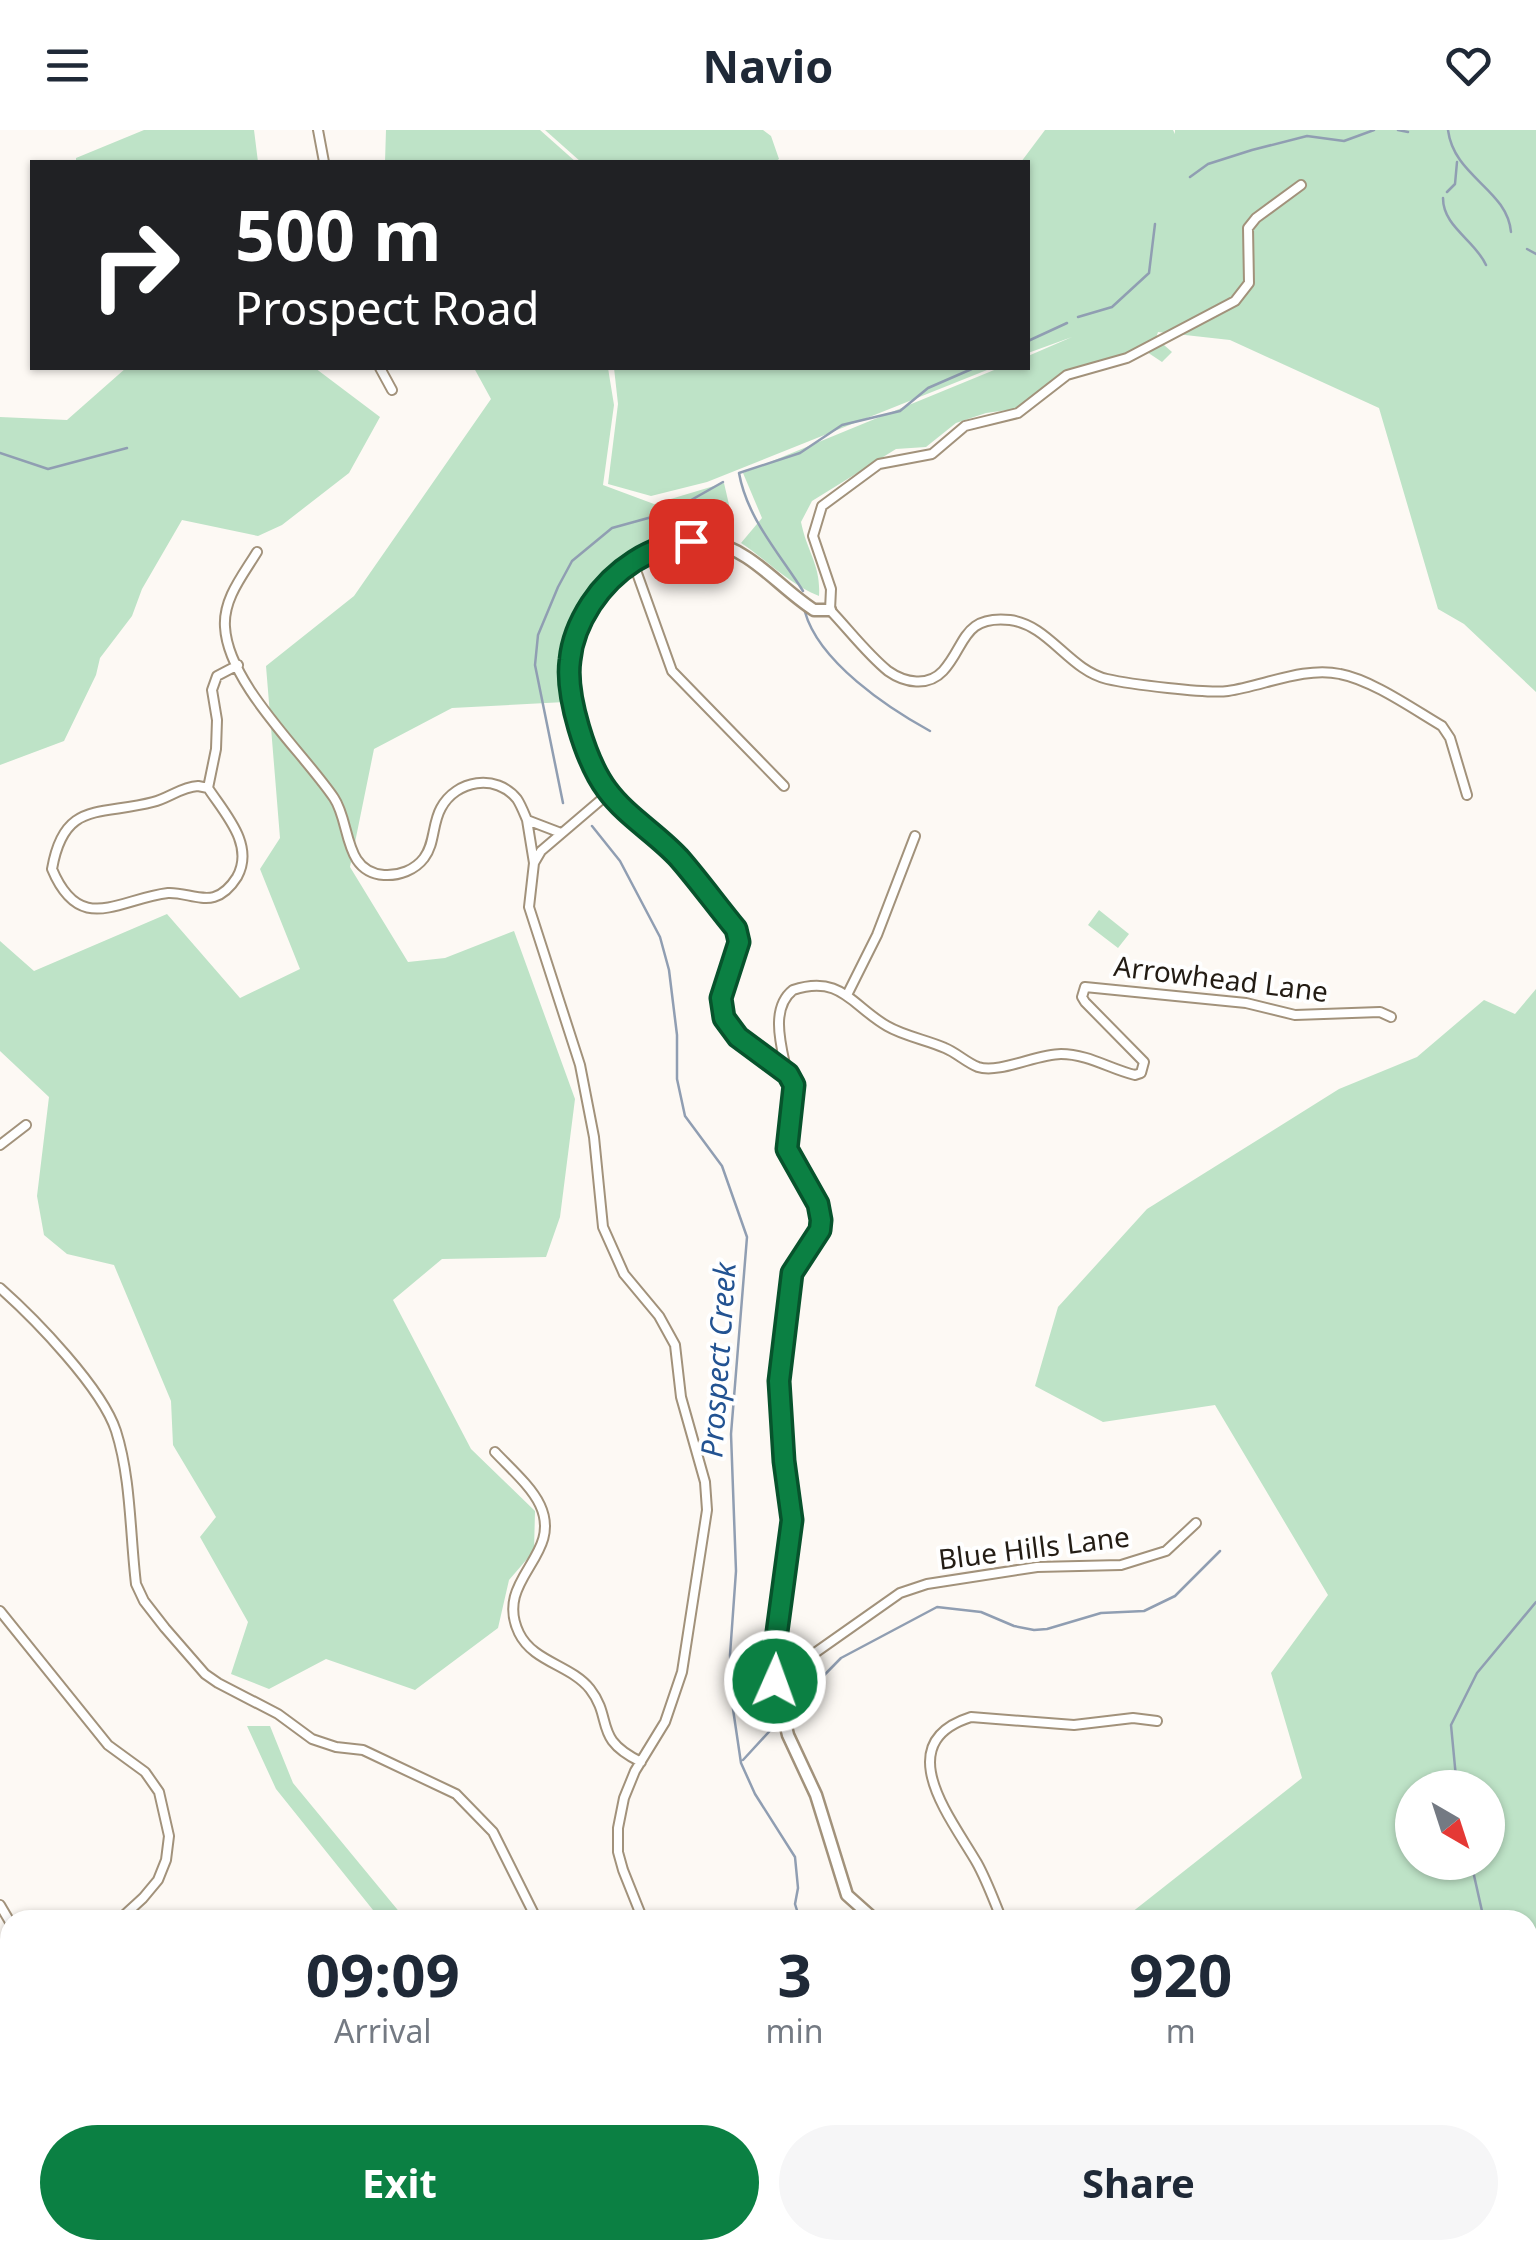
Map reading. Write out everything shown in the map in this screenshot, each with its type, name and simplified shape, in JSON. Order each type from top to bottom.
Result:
[{"type":"street","points":[[319,130],[324,160]]},
{"type":"street","points":[[830,610],[831,589],[813,536],[822,506],[880,464],[932,454],[965,426],[1018,412],[1068,375],[1127,358],[1236,301],[1249,283],[1248,228],[1301,184]]},
{"type":"street","points":[[381,370],[392,390]]},
{"type":"street","points":[[864,1910],[847,1895],[816,1795],[788,1736],[775,1681],[774,1654],[792,1520],[779,1381],[792,1273],[820,1230],[821,1220],[818,1204],[787,1149],[794,1085],[788,1074],[738,1037],[724,1018],[721,998],[739,942],[736,929],[678,857],[609,793],[595,770],[574,710],[569,663],[578,624],[604,585],[633,562],[674,543],[706,541],[740,553],[814,610],[830,610],[890,672],[910,682],[928,681],[943,670],[963,636],[976,626],[1012,620],[1038,631],[1078,665],[1106,678],[1224,692],[1314,673],[1344,674],[1442,726],[1450,738],[1467,795]]},
{"type":"street","points":[[257,552],[228,598],[224,624],[228,648],[288,742],[342,810],[348,840],[360,865],[381,876],[416,867],[429,851],[439,810],[452,794],[470,784],[502,786],[517,800],[527,820],[534,864],[529,907],[580,1064],[594,1137],[603,1228],[624,1274],[659,1316],[674,1345],[681,1397],[705,1482],[705,1525],[682,1672],[665,1722],[624,1798],[618,1828],[618,1852],[638,1910]]},
{"type":"street","points":[[633,562],[672,671],[784,786]]},
{"type":"street","points":[[208,788],[184,787],[154,802],[104,808],[81,816],[63,831],[52,869],[68,898],[98,910],[170,893],[206,898],[224,892],[238,874],[242,847],[208,788],[217,734],[212,690],[216,676],[238,664]]},
{"type":"street","points":[[534,864],[560,832],[609,793]]},
{"type":"street","points":[[527,820],[560,832]]},
{"type":"street","points":[[846,995],[877,935],[916,836]]},
{"type":"street","name":"Arrowhead Lane","points":[[788,1074],[779,1035],[785,996],[793,990],[820,984],[846,995],[888,1026],[949,1050],[980,1068],[994,1069],[1062,1054],[1082,1056],[1135,1075],[1144,1068],[1144,1062],[1082,998],[1085,987],[1246,1004],[1296,1014],[1380,1012],[1391,1017]]},
{"type":"street","points":[[0,1145],[26,1125]]},
{"type":"street","points":[[0,1288],[92,1386],[104,1406],[120,1449],[136,1584],[144,1601],[174,1639],[205,1674],[278,1714],[312,1739],[336,1748],[363,1750],[456,1794],[492,1832],[531,1910]]},
{"type":"street","points":[[496,1452],[539,1502],[546,1523],[544,1540],[518,1582],[513,1600],[516,1628],[534,1652],[591,1690],[605,1732],[616,1746],[641,1762]]},
{"type":"street","name":"Blue Hills Lane","points":[[775,1681],[900,1594],[927,1584],[1036,1567],[1120,1565],[1166,1551],[1196,1523]]},
{"type":"street","points":[[0,1611],[108,1745],[145,1772],[159,1792],[169,1836],[166,1860],[158,1880],[130,1910]]},
{"type":"street","points":[[998,1910],[980,1868],[934,1791],[930,1770],[938,1736],[971,1717],[1074,1725],[1133,1718],[1157,1721]]},
{"type":"green space","points":[[144,130],[254,130],[258,160],[76,160]]},
{"type":"green space","points":[[386,130],[540,130],[574,160],[385,160]]},
{"type":"green space","points":[[545,130],[763,130],[771,136],[779,159],[778,160],[579,160]]},
{"type":"green space","points":[[1045,130],[1173,130],[1175,134],[1175,130],[1536,130],[1536,692],[1464,624],[1438,609],[1379,408],[1230,340],[1158,332],[1156,338],[1172,352],[1162,362],[1144,350],[1067,372],[1015,409],[956,423],[926,447],[896,449],[812,501],[801,522],[816,567],[819,596],[788,579],[741,543],[762,518],[743,473],[994,370],[1030,370],[1030,355],[1072,337],[1030,352],[1030,160],[1022,160]]},
{"type":"green space","points":[[124,370],[318,370],[380,417],[349,473],[282,525],[258,536],[182,520],[142,589],[132,616],[100,658],[96,675],[64,741],[0,765],[0,417],[67,420]]},
{"type":"green space","points":[[475,370],[608,370],[614,405],[603,485],[654,504],[724,483],[730,509],[716,529],[675,533],[650,542],[631,553],[597,584],[573,622],[566,643],[562,669],[565,702],[452,708],[374,749],[350,867],[408,962],[445,958],[514,931],[575,1099],[560,1217],[546,1257],[442,1259],[393,1300],[471,1449],[535,1511],[534,1551],[509,1580],[498,1628],[415,1690],[326,1659],[269,1689],[231,1674],[248,1622],[200,1537],[216,1517],[173,1445],[171,1401],[114,1265],[67,1254],[44,1235],[37,1196],[49,1097],[0,1051],[0,941],[34,971],[167,914],[240,998],[300,969],[260,869],[280,838],[266,666],[354,596],[491,399]]},
{"type":"green space","points":[[614,370],[987,370],[707,482],[651,496],[608,484],[618,404]]},
{"type":"green space","points":[[1099,910],[1129,934],[1118,948],[1088,925]]},
{"type":"green space","points":[[1536,989],[1536,1910],[1135,1910],[1302,1778],[1271,1673],[1328,1595],[1215,1405],[1103,1422],[1035,1386],[1058,1307],[1147,1209],[1339,1089],[1417,1057],[1484,1000],[1515,1014]]},
{"type":"green space","points":[[247,1726],[270,1726],[293,1783],[398,1910],[373,1910],[276,1789]]},
{"type":"waterway","name":"Prospect Creek","points":[[1190,177],[1208,164],[1252,150],[1307,136],[1344,141],[1374,130]]},
{"type":"waterway","name":"Prospect Creek","points":[[1398,130],[1408,132]]},
{"type":"waterway","points":[[1448,130],[1460,160],[1500,205],[1511,232]]},
{"type":"waterway","points":[[1447,192],[1455,184],[1457,162]]},
{"type":"waterway","points":[[1443,198],[1448,217],[1486,265]]},
{"type":"waterway","name":"Prospect Creek","points":[[1078,317],[1112,307],[1149,273],[1155,224]]},
{"type":"waterway","points":[[1527,249],[1536,254]]},
{"type":"waterway","name":"Prospect Creek","points":[[1030,340],[1067,323]]},
{"type":"waterway","name":"Prospect Creek","points":[[803,591],[756,520],[739,473],[800,453],[842,425],[900,411],[928,388],[969,370]]},
{"type":"waterway","points":[[0,453],[48,469],[127,448]]},
{"type":"waterway","name":"Prospect Creek","points":[[563,803],[535,665],[538,635],[558,587],[572,561],[612,528],[670,512],[723,482]]},
{"type":"waterway","points":[[805,612],[813,631],[840,666],[895,710],[930,731]]},
{"type":"waterway","name":"Prospect Creek","points":[[592,826],[620,861],[660,937],[669,970],[677,1035],[677,1079],[685,1116],[722,1166],[747,1237],[731,1434],[736,1571],[730,1655],[733,1709],[741,1763],[755,1794],[795,1857],[797,1910]]},
{"type":"waterway","points":[[786,1714],[841,1658],[937,1607],[981,1612],[1034,1630],[1101,1613],[1144,1611],[1175,1596],[1220,1551]]},
{"type":"waterway","points":[[1455,1770],[1451,1725],[1477,1673],[1536,1602]]},
{"type":"waterway","points":[[743,1760],[778,1722]]},
{"type":"waterway","points":[[1475,1880],[1482,1910]]},
{"type":"route","points":[[691,541],[652,552],[604,585],[578,624],[569,663],[574,710],[598,776],[609,793],[678,857],[736,929],[739,942],[721,998],[724,1018],[738,1037],[788,1074],[794,1085],[787,1149],[818,1204],[821,1220],[820,1230],[792,1273],[779,1381],[792,1520],[774,1654],[775,1681]]}]
